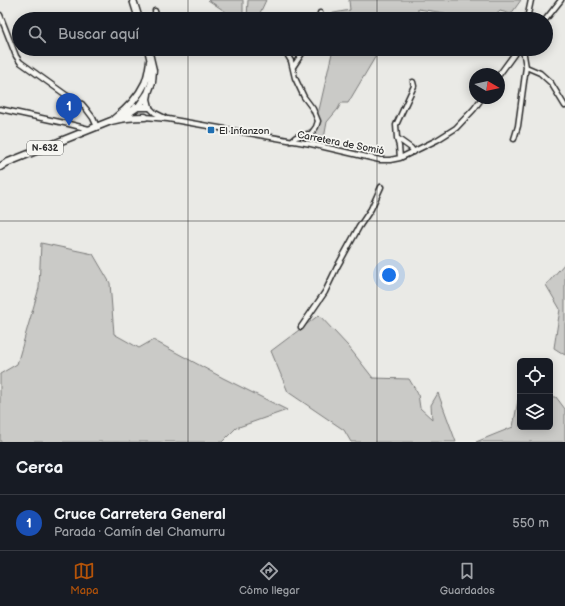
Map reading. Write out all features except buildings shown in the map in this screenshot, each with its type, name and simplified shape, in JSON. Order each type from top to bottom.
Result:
[{"type":"highway","points":[[133,0],[137,12]]},
{"type":"highway","name":"N-632","points":[[0,167],[6,163],[122,118],[139,106],[148,93],[152,82],[153,70],[149,56]]},
{"type":"highway","name":"N-632","points":[[111,121],[135,100],[145,82],[150,60]]},
{"type":"highway","points":[[122,118],[145,117],[139,106],[139,99],[145,82]]},
{"type":"highway","points":[[127,108],[139,106],[149,107],[147,99],[148,93]]},
{"type":"street","points":[[529,12],[532,0]]},
{"type":"street","points":[[552,12],[561,0]]},
{"type":"street","points":[[0,15],[12,46]]},
{"type":"street","points":[[16,56],[20,62],[66,95],[82,104],[88,110],[97,127]]},
{"type":"street","points":[[288,56],[293,67],[295,78],[304,97],[313,109],[318,121],[311,134],[296,137],[291,141]]},
{"type":"street","points":[[293,67],[301,56]]},
{"type":"street","points":[[504,68],[513,56]]},
{"type":"street","points":[[514,139],[518,126],[526,74],[524,56]]},
{"type":"street","points":[[526,67],[540,73],[551,82],[565,106]]},
{"type":"street","points":[[400,158],[396,125],[414,86],[413,82]]},
{"type":"street","name":"Carretera de Somió","points":[[145,117],[168,119],[291,141],[380,160],[390,160],[400,158],[414,152],[456,128],[478,104]]},
{"type":"street","points":[[149,107],[155,113],[168,119]]},
{"type":"street","points":[[0,109],[90,130]]},
{"type":"street","points":[[397,138],[414,152]]},
{"type":"street","points":[[301,326],[325,292],[337,266],[371,209],[381,188]]},
{"type":"shaded area","points":[[208,0],[243,0],[243,12],[226,12]]},
{"type":"shaded area","points":[[248,0],[266,0],[260,12],[247,12]]},
{"type":"shaded area","points":[[349,0],[521,0],[512,12],[438,12],[418,9],[418,12],[339,12],[350,10]]},
{"type":"shaded area","points":[[331,56],[376,56],[348,103],[341,103],[327,122],[323,144],[298,138],[304,132],[313,128],[319,110]]},
{"type":"shaded area","points":[[41,243],[93,254],[110,283],[114,334],[139,348],[153,340],[223,378],[287,410],[236,428],[222,442],[0,442],[0,374],[17,364],[39,288]]},
{"type":"shaded area","points":[[565,263],[565,355],[554,348],[560,309],[546,285]]},
{"type":"shaded area","points":[[319,315],[348,346],[373,378],[409,379],[418,394],[420,408],[432,419],[431,405],[438,393],[456,442],[351,442],[344,430],[288,392],[271,351]]},
{"type":"shaded area","points":[[553,397],[556,397],[565,409],[565,442],[476,442],[513,427],[517,405],[517,430],[553,430]]},
{"type":"place","name":"Cruce Carretera General","points":[[69,126]]},
{"type":"place","name":"El Infanzon","points":[[211,130]]}]
